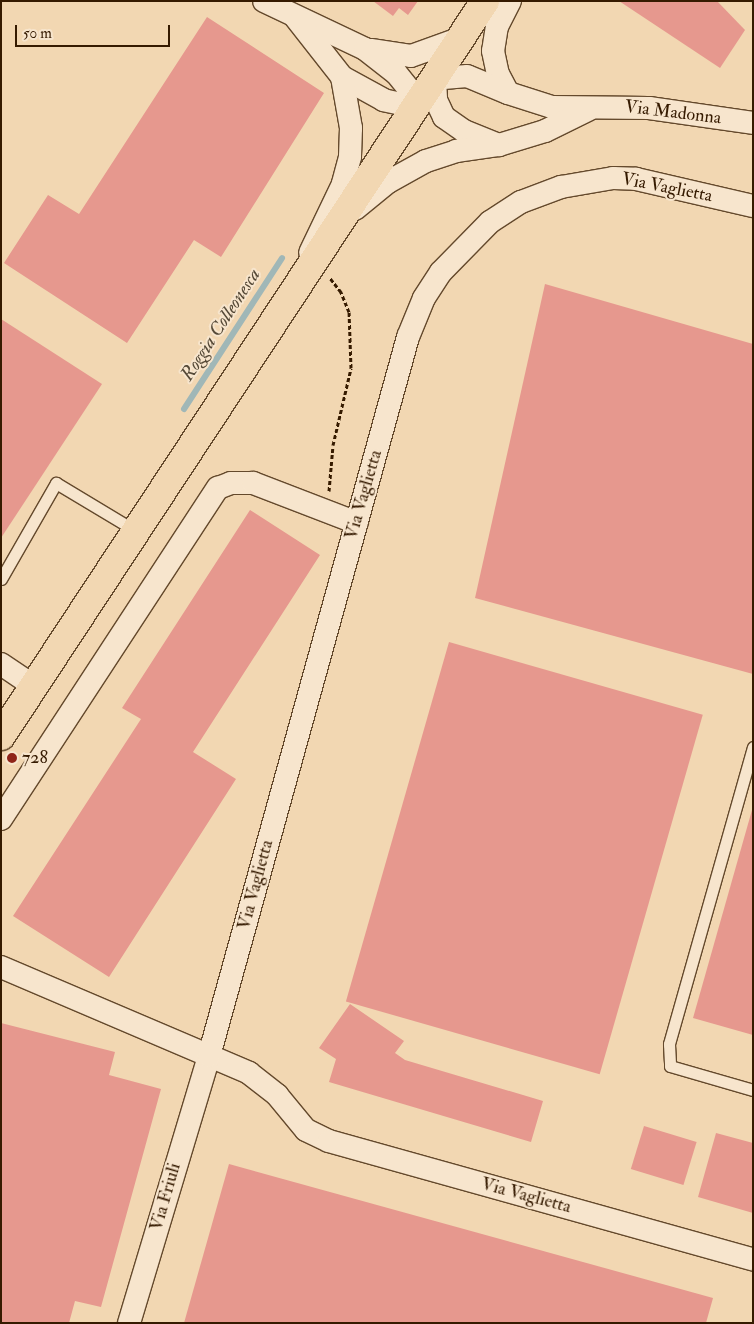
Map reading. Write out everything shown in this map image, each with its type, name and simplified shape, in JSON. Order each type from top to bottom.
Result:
[{"type":"main road","points":[[1,736],[136,531],[317,275],[335,226],[485,1]]},
{"type":"street","points":[[264,1],[365,49],[396,73],[409,89],[416,106]]},
{"type":"street","points":[[508,93],[498,74],[493,51],[497,26],[510,1]]},
{"type":"street","points":[[295,17],[342,77],[384,100],[416,106]]},
{"type":"street","points":[[365,49],[411,56],[461,38]]},
{"type":"street","name":"Via Madonna","points":[[435,78],[448,75],[467,76],[508,93],[552,107],[649,108],[753,123]]},
{"type":"street","points":[[317,275],[316,235],[343,184],[350,157],[351,128],[342,77]]},
{"type":"street","points":[[435,78],[436,100],[444,117],[464,131],[498,145]]},
{"type":"street","name":"Via Madonna","points":[[335,226],[376,191],[417,165],[451,153],[498,145],[545,131],[593,107]]},
{"type":"street","name":"Via Vaglietta","points":[[753,206],[654,182],[613,178],[575,184],[532,197],[490,222],[441,272],[420,307],[356,523],[206,1064],[262,1081],[306,1130],[329,1141],[753,1259]]},
{"type":"street","points":[[1,819],[218,488],[231,483],[252,483],[356,523]]},
{"type":"street","points":[[1,664],[34,686]]},
{"type":"street","points":[[1,967],[206,1064]]},
{"type":"street","name":"Via Friuli","points":[[129,1323],[206,1064]]},
{"type":"lane","points":[[1,580],[56,483],[136,531]]},
{"type":"lane","points":[[753,747],[669,1044],[670,1066],[753,1090]]},
{"type":"path","points":[[317,275],[344,299],[351,332],[351,368],[333,444],[332,480]]},
{"type":"building","points":[[373,1],[418,1],[408,15],[399,8],[393,16]]},
{"type":"building","points":[[619,1],[717,1],[745,30],[720,68]]},
{"type":"building","points":[[207,17],[324,93],[221,257],[194,240],[127,343],[4,263],[48,195],[79,214]]},
{"type":"building","points":[[545,284],[753,344],[753,674],[475,598]]},
{"type":"building","points":[[1,319],[102,384],[1,538]]},
{"type":"building","points":[[250,510],[320,555],[193,752],[236,779],[109,977],[13,916],[141,719],[122,708]]},
{"type":"building","points":[[449,642],[703,715],[600,1074],[346,1002]]},
{"type":"building","points":[[753,810],[753,1035],[693,1018]]},
{"type":"building","points":[[350,1004],[404,1041],[395,1053],[405,1060],[543,1101],[531,1142],[329,1082],[336,1059],[319,1048]]},
{"type":"building","points":[[1,1023],[115,1052],[109,1075],[161,1089],[101,1307],[75,1301],[69,1323],[1,1323]]},
{"type":"building","points":[[644,1126],[697,1142],[683,1185],[631,1169]]},
{"type":"building","points":[[716,1133],[753,1143],[753,1213],[698,1197]]},
{"type":"building","points":[[229,1164],[713,1298],[706,1323],[184,1323]]},
{"type":"waterway","name":"Roggia Colleonesca","points":[[184,409],[282,258]]},
{"type":"place","name":"728","points":[[12,758]]}]
